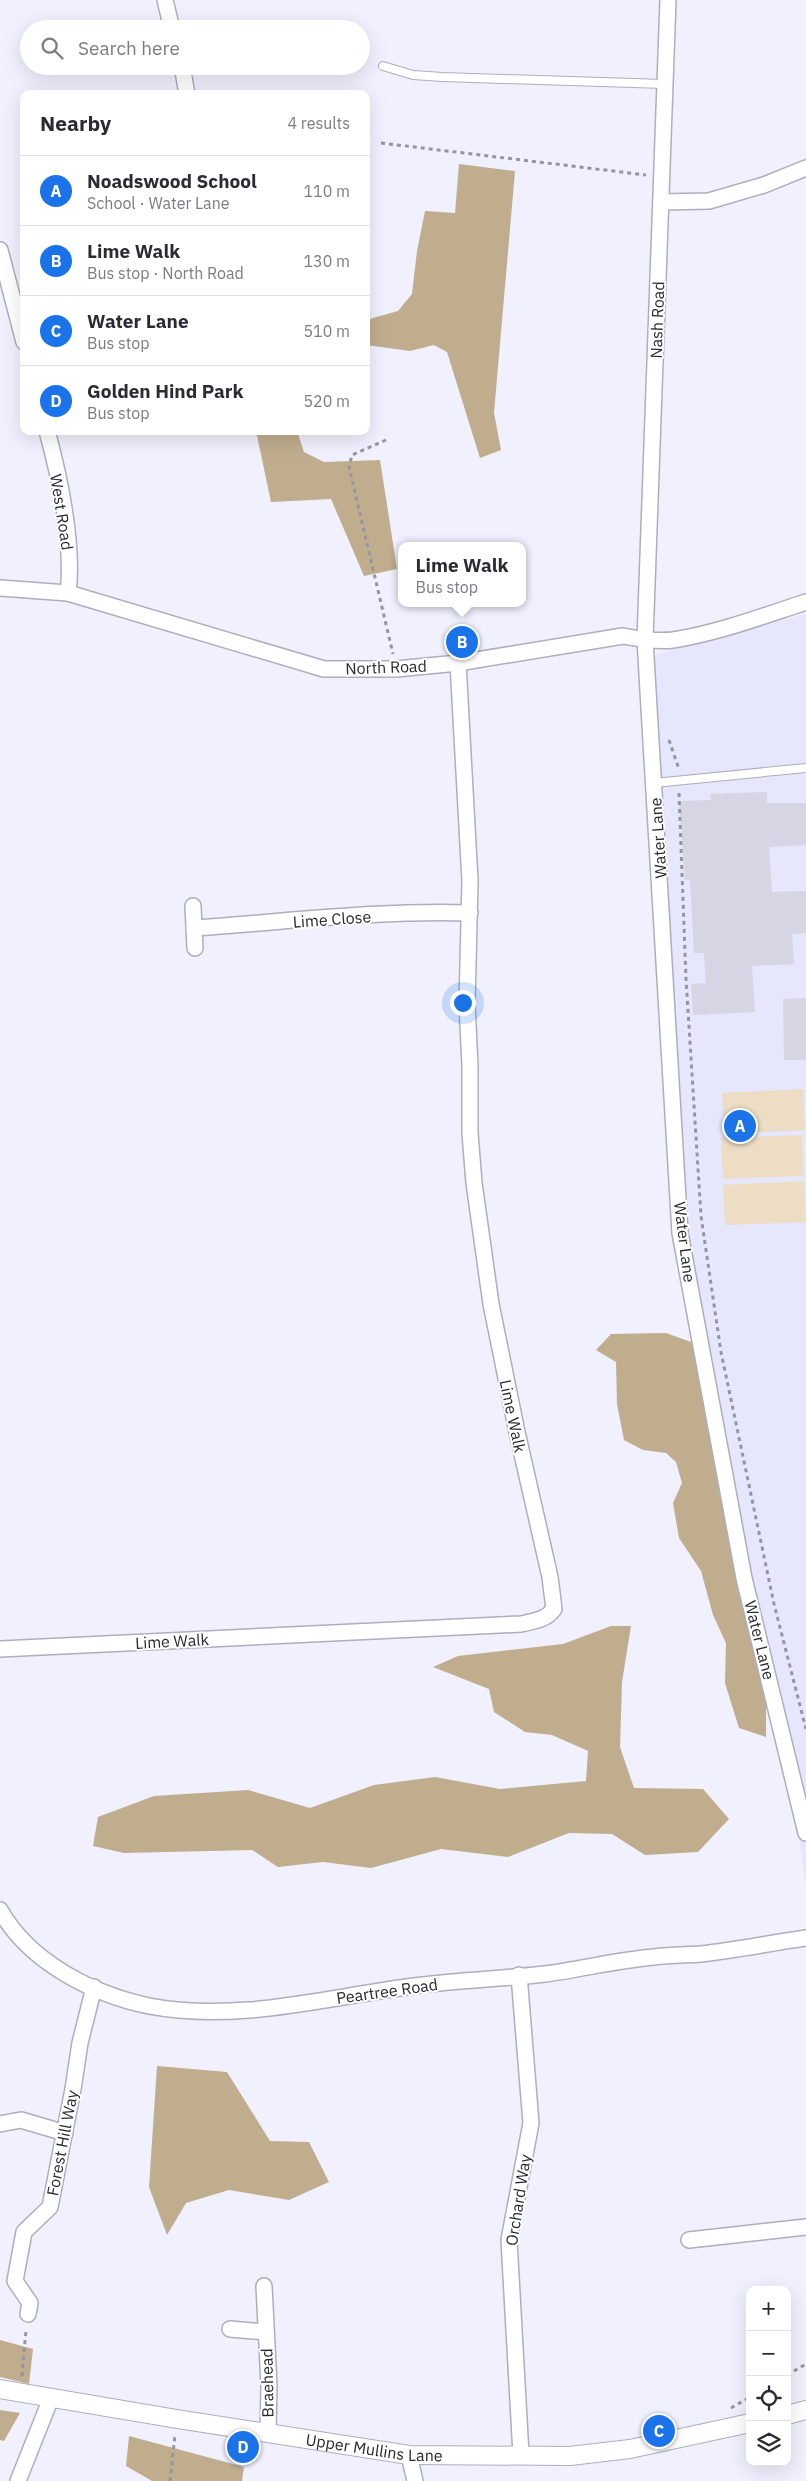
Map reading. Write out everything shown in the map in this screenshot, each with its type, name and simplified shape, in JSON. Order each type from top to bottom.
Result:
[{"type":"street","points":[[165,0],[170,20]]},
{"type":"street","name":"Nash Road","points":[[645,640],[661,202],[660,177],[668,0]]},
{"type":"street","points":[[184,75],[187,90]]},
{"type":"street","points":[[661,202],[709,201],[764,185],[806,168]]},
{"type":"street","points":[[0,250],[5,290],[20,331]]},
{"type":"street","name":"West Road","points":[[48,435],[64,514],[71,571],[68,593]]},
{"type":"street","name":"North Road","points":[[0,588],[68,593],[324,668],[396,668],[458,662],[623,636],[645,640],[672,640],[744,622],[806,602]]},
{"type":"street","name":"Water Lane","points":[[645,640],[680,1234],[744,1578],[806,1833]]},
{"type":"street","name":"Lime Walk","points":[[0,1649],[406,1628],[521,1624],[542,1619],[550,1615],[554,1609],[550,1577],[500,1352],[482,1247],[470,1132],[470,1066],[467,1004],[470,913],[467,808],[458,662]]},
{"type":"street","points":[[192,906],[195,948]]},
{"type":"street","name":"Lime Close","points":[[194,928],[375,916],[470,913]]},
{"type":"street","name":"Peartree Road","points":[[0,1910],[18,1937],[33,1951],[66,1974],[94,1987],[148,2006],[226,2012],[279,2007],[414,1986],[545,1974],[655,1957],[702,1954],[806,1938]]},
{"type":"street","name":"Orchard Way","points":[[519,1975],[531,2123],[509,2240],[522,2455]]},
{"type":"street","name":"Forest Hill Way","points":[[28,2314],[30,2303],[15,2280],[24,2232],[50,2207],[80,2043],[94,1987]]},
{"type":"street","points":[[0,2124],[20,2120],[65,2133]]},
{"type":"street","points":[[689,2240],[806,2227]]},
{"type":"street","name":"Braehead","points":[[264,2286],[269,2385],[268,2433]]},
{"type":"street","name":"Braehead","points":[[230,2329],[266,2332]]},
{"type":"street","name":"Upper Mullins Lane","points":[[0,2389],[177,2420],[409,2455],[570,2456],[630,2449],[746,2424]]},
{"type":"street","points":[[18,2481],[50,2398]]},
{"type":"street","points":[[791,2413],[806,2410]]},
{"type":"street","points":[[409,2455],[415,2481]]},
{"type":"lane","points":[[384,66],[414,75],[442,77],[664,84]]},
{"type":"lane","points":[[654,783],[806,768]]},
{"type":"path","points":[[381,143],[660,177]]},
{"type":"path","points":[[386,440],[352,455],[349,467],[396,668]]},
{"type":"path","points":[[667,735],[679,768],[679,828],[701,1216],[721,1352],[774,1604],[806,1729]]},
{"type":"path","points":[[20,2392],[28,2314]]},
{"type":"path","points":[[791,2373],[806,2364]]},
{"type":"path","points":[[170,2481],[177,2420]]},
{"type":"shaded area","points":[[459,164],[515,171],[494,413],[501,450],[480,458],[447,352],[434,345],[410,351],[370,346],[370,319],[398,311],[412,294],[417,251],[425,211],[455,213]]},
{"type":"shaded area","points":[[257,435],[298,435],[304,452],[324,462],[380,460],[397,569],[364,576],[331,499],[271,502]]},
{"type":"shaded area","points":[[806,614],[806,1887],[786,1745],[680,1233],[647,657]]},
{"type":"shaded area","points":[[803,1089],[805,1130],[724,1134],[722,1093]]},
{"type":"shaded area","points":[[802,1135],[804,1176],[723,1179],[721,1138]]},
{"type":"shaded area","points":[[804,1181],[806,1222],[725,1225],[723,1185]]},
{"type":"shaded area","points":[[666,1333],[705,1347],[766,1696],[766,1737],[739,1728],[725,1683],[726,1643],[713,1615],[701,1571],[679,1538],[673,1503],[682,1483],[676,1462],[666,1453],[643,1450],[624,1440],[617,1404],[616,1362],[596,1350],[611,1334]]},
{"type":"shaded area","points":[[611,1626],[631,1626],[622,1682],[620,1747],[634,1788],[703,1789],[729,1819],[698,1852],[645,1855],[612,1834],[569,1833],[508,1857],[441,1849],[371,1868],[323,1862],[278,1867],[252,1850],[124,1853],[93,1846],[98,1817],[154,1796],[248,1790],[310,1808],[374,1785],[435,1777],[500,1789],[586,1781],[588,1751],[552,1735],[525,1732],[494,1712],[489,1689],[433,1667],[458,1656],[563,1644]]},
{"type":"shaded area","points":[[157,2066],[227,2072],[270,2141],[309,2142],[329,2182],[289,2200],[229,2190],[186,2203],[167,2235],[149,2187]]},
{"type":"shaded area","points":[[0,2340],[33,2349],[29,2384],[0,2377]]},
{"type":"shaded area","points":[[0,2410],[20,2413],[4,2441],[0,2440]]},
{"type":"shaded area","points":[[129,2436],[244,2467],[242,2481],[152,2481],[126,2466]]},
{"type":"building","points":[[767,792],[767,803],[806,803],[806,845],[769,847],[772,892],[806,891],[806,933],[792,934],[794,964],[752,966],[755,1012],[693,1015],[691,984],[706,983],[704,953],[694,953],[690,880],[685,880],[679,801],[711,800],[710,794]]},
{"type":"building","points":[[806,998],[806,1060],[784,1060],[783,999]]},
{"type":"place","name":"Lime Walk","points":[[462,642]]},
{"type":"place","name":"Noadswood School","points":[[740,1126]]},
{"type":"place","name":"Water Lane","points":[[659,2431]]},
{"type":"place","name":"Golden Hind Park","points":[[243,2447]]}]
